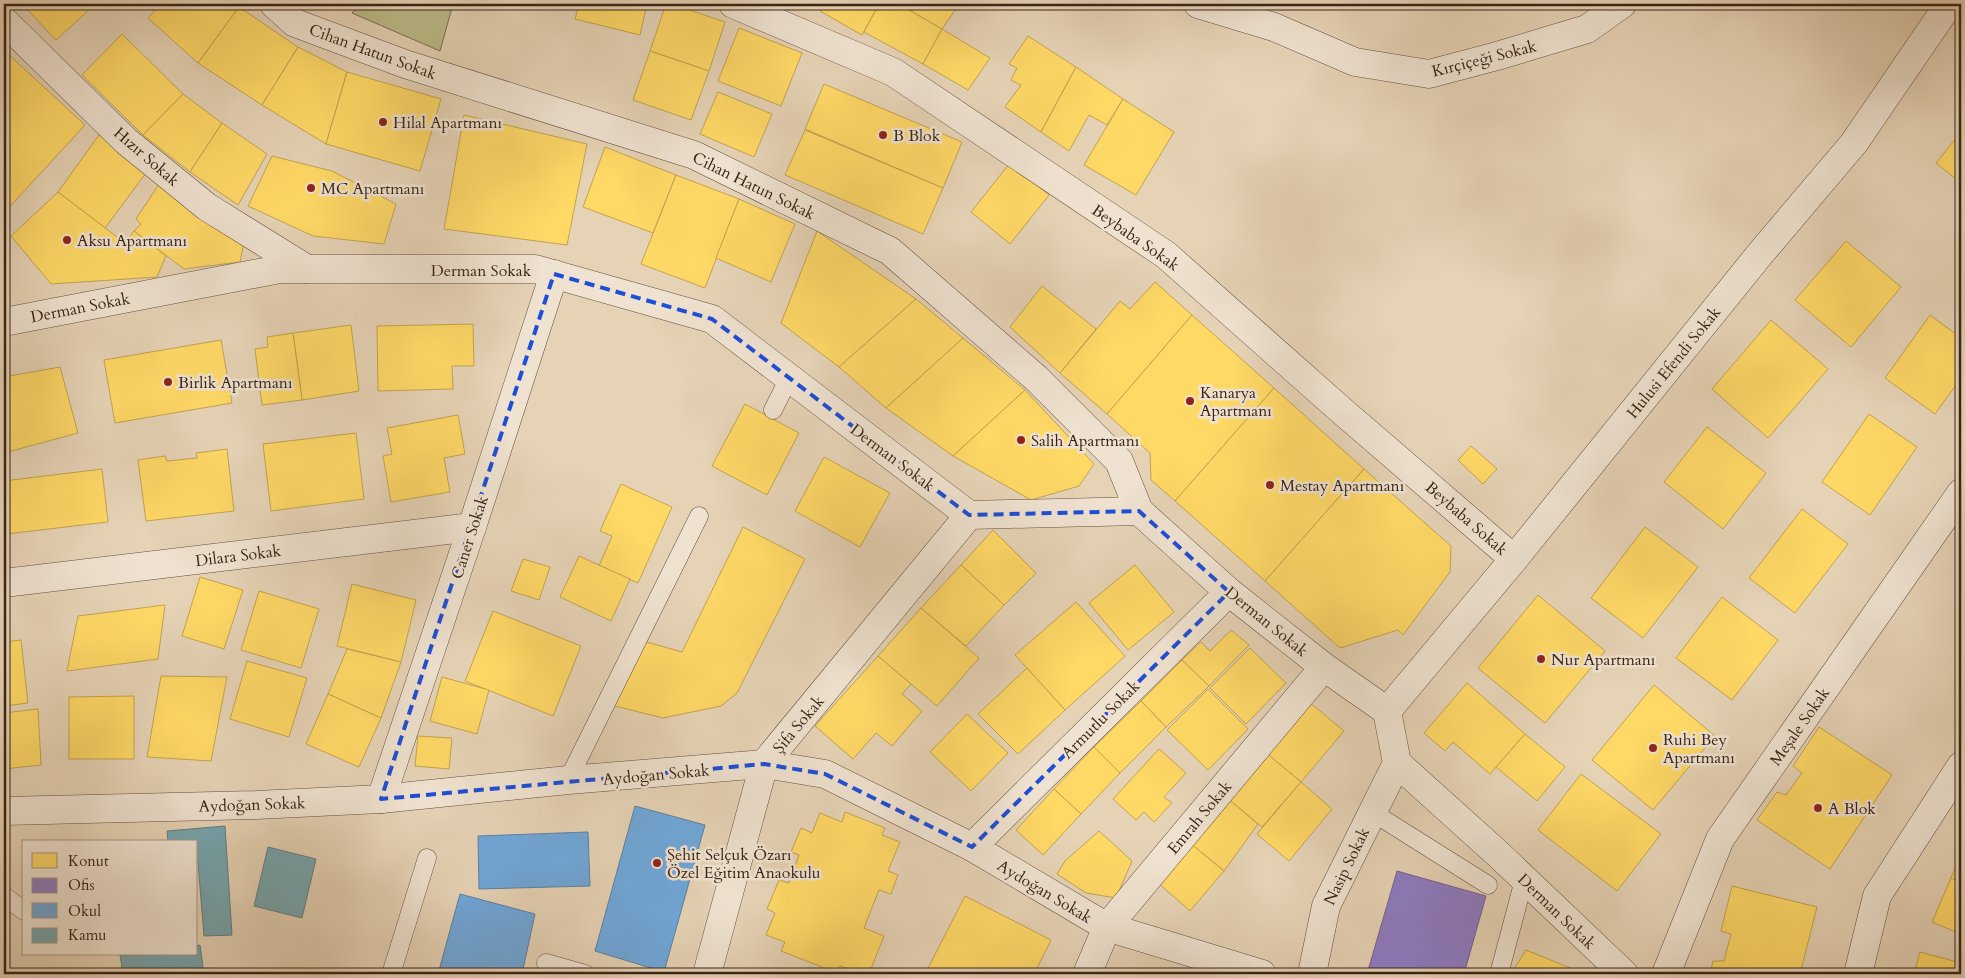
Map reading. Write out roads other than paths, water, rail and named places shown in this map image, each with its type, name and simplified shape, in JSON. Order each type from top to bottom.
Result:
[{"type":"street","name":"Cihan Hatun Sokak","points":[[274,4],[303,13],[404,64],[694,155],[890,251],[1036,378],[1119,461],[1139,511]]},
{"type":"street","name":"Beybaba Sokak","points":[[733,4],[893,72],[1166,255],[1342,411],[1514,559]]},
{"type":"street","name":"Kırçiçeği Sokak","points":[[1198,4],[1274,27],[1355,62],[1429,74],[1587,29],[1622,4]]},
{"type":"street","name":"Hulusi Efendi Sokak","points":[[1387,711],[1514,559],[1760,254],[1854,143],[1949,4]]},
{"type":"street","name":"Hızır Sokak","points":[[4,21],[126,141],[207,207],[307,269]]},
{"type":"street","name":"Derman Sokak","points":[[4,322],[280,269],[535,269],[712,318],[969,515]]},
{"type":"street","name":"Caner Sokak","points":[[381,799],[554,274]]},
{"type":"street","name":"Meşale Sokak","points":[[1666,974],[1720,839],[1961,493]]},
{"type":"street","points":[[969,515],[1139,511]]},
{"type":"street","name":"Derman Sokak","points":[[1139,511],[1229,592],[1324,667],[1387,711]]},
{"type":"street","name":"Şifa Sokak","points":[[707,974],[764,764],[969,515]]},
{"type":"street","name":"Dilara Sokak","points":[[4,584],[472,527]]},
{"type":"street","name":"Armutlu Sokak","points":[[972,847],[1229,592]]},
{"type":"street","name":"Emrah Sokak","points":[[1087,974],[1106,927],[1324,667]]},
{"type":"street","points":[[1387,711],[1398,763]]},
{"type":"street","name":"Derman Sokak","points":[[1398,763],[1624,974]]},
{"type":"street","name":"Nasip Sokak","points":[[1312,974],[1326,906],[1398,763]]},
{"type":"street","name":"Aydoğan Sokak","points":[[4,811],[256,805],[381,799],[568,780],[764,764],[825,774],[972,847],[1106,927],[1262,974]]},
{"type":"street","points":[[1858,974],[1877,896],[1961,766]]},
{"type":"lane","points":[[773,410],[789,378]]},
{"type":"lane","points":[[568,780],[699,516]]},
{"type":"lane","points":[[1372,812],[1488,885]]},
{"type":"lane","points":[[391,974],[427,858]]},
{"type":"lane","points":[[1499,974],[1524,880]]},
{"type":"lane","points":[[4,896],[22,909]]},
{"type":"lane","points":[[546,963],[585,974]]},
{"type":"place","name":"Hilal Apartmanı","points":[[383,122]]},
{"type":"place","name":"B Blok","points":[[883,135]]},
{"type":"place","name":"MC Apartmanı","points":[[311,188]]},
{"type":"place","name":"Aksu Apartmanı","points":[[67,240]]},
{"type":"place","name":"Birlik Apartmanı","points":[[168,382]]},
{"type":"place","name":"Kanarya Apartmanı","points":[[1190,401]]},
{"type":"place","name":"Salih Apartmanı","points":[[1021,440]]},
{"type":"place","name":"Mestay Apartmanı","points":[[1270,485]]},
{"type":"place","name":"Nur Apartmanı","points":[[1541,659]]},
{"type":"place","name":"Ruhi Bey Apartmanı","points":[[1653,748]]},
{"type":"place","name":"A Blok","points":[[1818,808]]},
{"type":"place","name":"Şehit Selçuk Özarı Özel Eğitim Anaokulu","points":[[657,863]]}]
